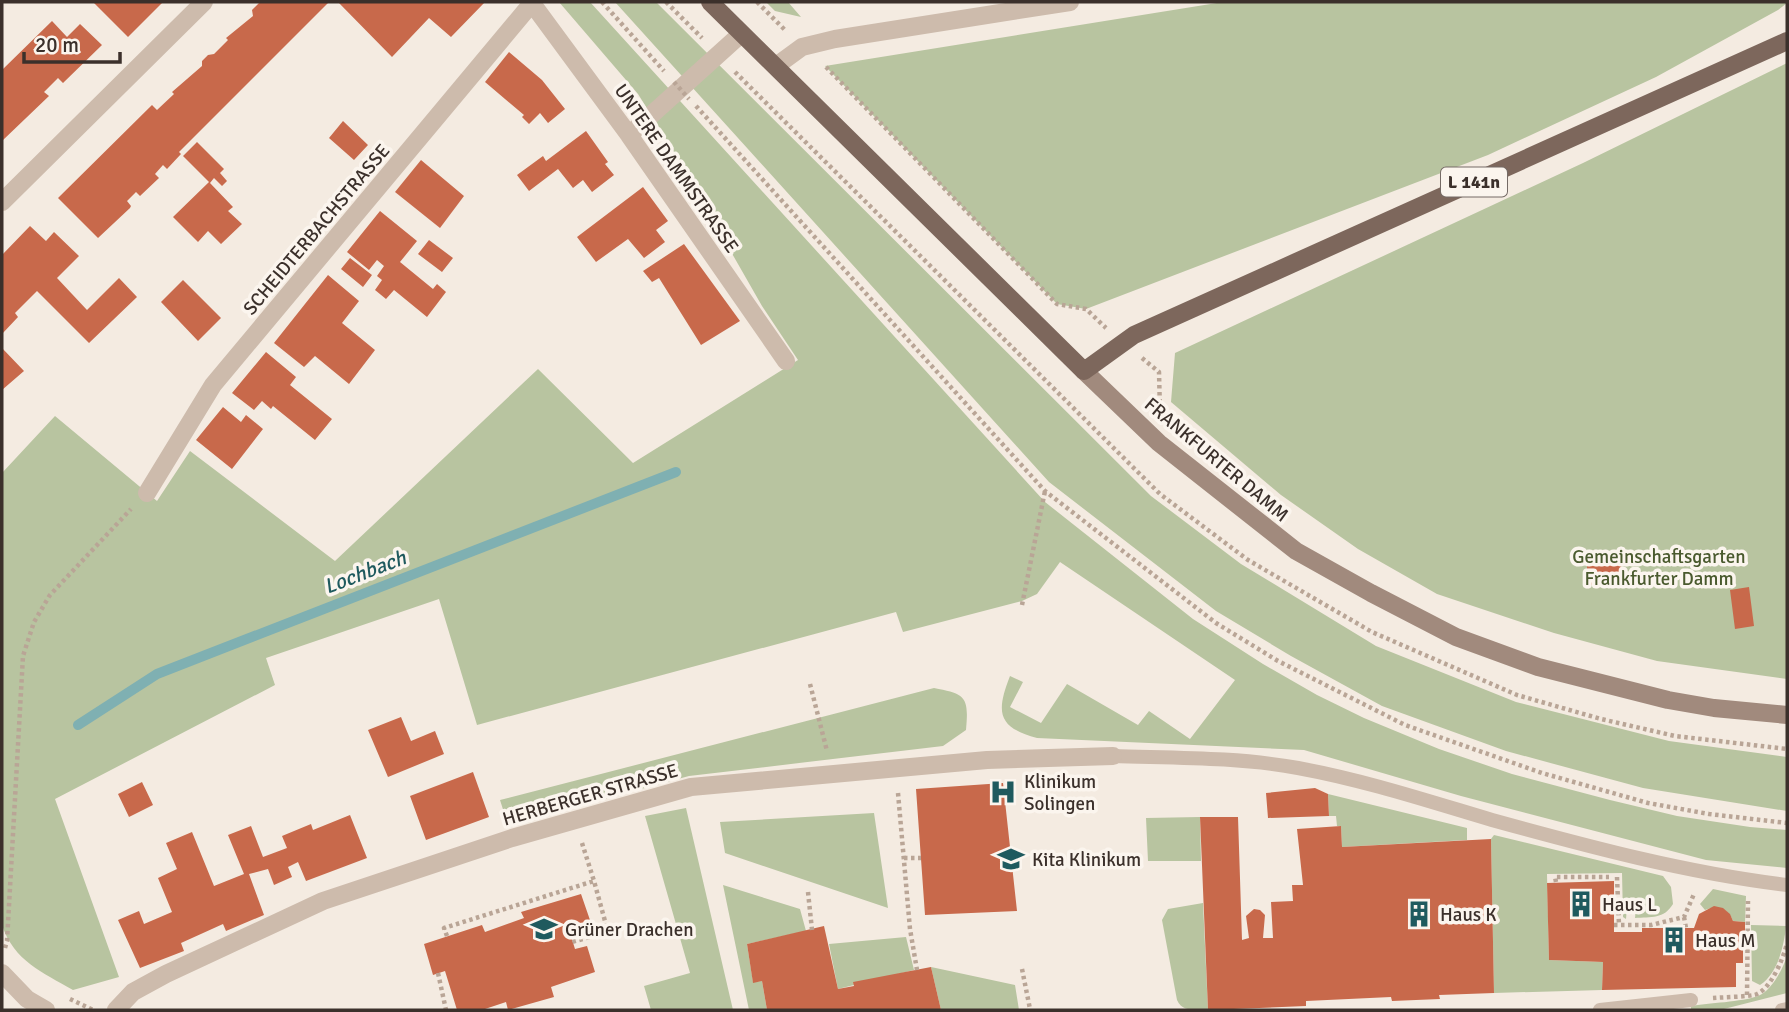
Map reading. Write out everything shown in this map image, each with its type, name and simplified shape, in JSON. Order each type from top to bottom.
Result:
[{"type":"main road","name":"FRANKFURTER DAMM","points":[[710,2],[1159,443],[1296,551],[1456,637],[1538,667],[1668,700],[1713,708],[1787,715]]},
{"type":"main road","name":"L 141n","points":[[1084,371],[1134,335],[1787,41]]},
{"type":"street","points":[[2,202],[204,2]]},
{"type":"street","name":"UNTERE DAMMSTRASSE","points":[[531,2],[629,135],[786,360]]},
{"type":"street","name":"SCHEIDTERBACHSTRASSE","points":[[146,493],[212,385],[531,2]]},
{"type":"street","points":[[776,66],[803,47],[835,39],[1070,2]]},
{"type":"street","points":[[629,135],[740,34]]},
{"type":"street","name":"HERBERGER STRASSE","points":[[116,1010],[133,992],[155,980],[323,901],[574,819],[691,787],[987,760],[1113,756]]},
{"type":"street","points":[[2,973],[27,999],[47,1010]]},
{"type":"lane","points":[[1113,756],[1251,760],[1298,768],[1370,783],[1588,846],[1702,873],[1787,884]]},
{"type":"lane","points":[[1600,1010],[1691,1000]]},
{"type":"path","points":[[602,2],[1045,491],[1216,623],[1278,661],[1405,725],[1542,773],[1648,803],[1709,814],[1787,823]]},
{"type":"path","points":[[825,66],[1057,304],[1086,309],[1121,342],[1159,372],[1160,416]]},
{"type":"path","points":[[1023,605],[1045,491]]},
{"type":"path","points":[[5,948],[23,656],[34,622],[50,595],[146,493]]},
{"type":"path","points":[[810,684],[832,774]]},
{"type":"path","points":[[896,768],[910,929],[918,970]]},
{"type":"path","points":[[572,942],[608,932],[574,819]]},
{"type":"path","points":[[904,858],[921,858]]},
{"type":"path","points":[[1686,928],[1684,917],[1702,873]]},
{"type":"path","points":[[1556,882],[1555,877],[1618,877],[1616,925],[1651,925],[1684,917]]},
{"type":"path","points":[[447,936],[444,928],[594,881]]},
{"type":"path","points":[[808,892],[813,930]]},
{"type":"path","points":[[1747,995],[1748,924]]},
{"type":"path","points":[[1691,1000],[1758,994],[1780,965],[1787,943]]},
{"type":"path","points":[[1022,969],[1030,1009]]},
{"type":"path","points":[[438,973],[446,1010]]},
{"type":"green space","points":[[559,2],[590,2],[1045,502],[1193,619],[1317,695],[1439,749],[1512,774],[1677,816],[1787,830],[1787,868],[1706,860],[1461,796],[1304,750],[1037,738],[1024,734],[1007,723],[1003,716],[1003,699],[1010,676],[1023,682],[1010,707],[1041,723],[1067,684],[1138,725],[1149,711],[1190,739],[1235,680],[1060,562],[1037,594],[1022,601],[903,632],[896,612],[477,725],[439,599],[266,658],[275,685],[55,799],[119,977],[73,990],[30,964],[14,948],[2,925],[2,473],[55,416],[157,501],[190,451],[335,561],[538,369],[633,463],[798,360],[762,306],[638,94]]},
{"type":"green space","points":[[615,2],[656,2],[1151,496],[1241,564],[1376,646],[1516,702],[1669,741],[1787,757],[1787,811],[1643,788],[1506,751],[1382,706],[1216,611],[1049,482]]},
{"type":"green space","points":[[766,2],[788,2],[801,17],[775,11]]},
{"type":"green space","points":[[1223,2],[1787,3],[1656,77],[1488,155],[1086,309],[1057,304],[825,66]]},
{"type":"green space","name":"Gemeinschaftsgarten Frankfurter Damm","points":[[1787,63],[1787,679],[1657,661],[1554,633],[1437,594],[1358,549],[1281,495],[1171,402],[1175,353],[1583,163]]},
{"type":"green space","points":[[934,688],[959,695],[967,710],[966,730],[943,746],[689,776],[508,825],[500,800]]},
{"type":"green space","points":[[1328,794],[1467,828],[1467,840],[1342,847],[1341,826],[1337,826],[1336,816],[1329,816]]},
{"type":"green space","points":[[686,808],[733,1010],[651,1010],[644,986],[690,973],[645,816]]},
{"type":"green space","points":[[874,813],[888,908],[725,853],[720,822]]},
{"type":"green space","points":[[1200,817],[1201,861],[1148,861],[1146,818]]},
{"type":"green space","points":[[1494,835],[1663,876],[1671,887],[1673,904],[1666,912],[1652,917],[1635,918],[1636,908],[1627,908],[1626,919],[1623,917],[1622,873],[1547,874],[1549,960],[1603,962],[1602,990],[1494,993],[1491,839]]},
{"type":"green space","points":[[723,885],[800,909],[806,931],[747,944],[753,982],[762,981],[767,1010],[749,1010]]},
{"type":"green space","points":[[1713,889],[1746,896],[1745,922],[1733,921],[1722,909],[1705,910],[1700,904]]},
{"type":"green space","points":[[1203,903],[1208,1010],[1194,1010],[1182,1007],[1177,1000],[1162,920],[1168,909]]},
{"type":"green space","points":[[1751,925],[1786,926],[1776,966],[1760,985],[1752,981]]},
{"type":"green space","points":[[906,937],[914,970],[838,989],[829,944]]},
{"type":"green space","points":[[1787,956],[1787,993],[1720,1010],[1691,1010],[1691,1006],[1758,996],[1776,979]]},
{"type":"green space","points":[[931,967],[1015,985],[1019,1010],[941,1010]]},
{"type":"building","points":[[93,2],[163,2],[128,37]]},
{"type":"building","points":[[329,2],[179,152],[181,154],[167,169],[163,165],[155,174],[159,178],[140,196],[136,192],[127,201],[130,208],[98,238],[58,198],[152,105],[157,110],[174,94],[172,92],[202,66],[202,61],[208,55],[214,54],[228,40],[226,38],[253,16],[252,10],[259,3]]},
{"type":"building","points":[[338,2],[485,2],[451,37],[429,18],[392,57]]},
{"type":"building","points":[[52,21],[67,37],[80,24],[102,45],[63,83],[58,78],[44,92],[49,96],[2,141],[2,70]]},
{"type":"building","points":[[509,52],[542,80],[565,109],[548,123],[540,113],[529,124],[522,117],[524,115],[485,82]]},
{"type":"building","points":[[343,121],[368,145],[354,160],[329,138]]},
{"type":"building","points":[[586,131],[614,175],[592,192],[583,180],[573,188],[558,169],[529,191],[517,175],[543,156],[546,161]]},
{"type":"building","points":[[197,142],[224,169],[220,173],[227,181],[222,186],[214,178],[210,183],[233,207],[228,211],[242,224],[221,244],[208,231],[198,242],[173,217],[209,182],[183,156]]},
{"type":"building","points":[[421,160],[464,196],[440,228],[395,192]]},
{"type":"building","points":[[643,187],[668,221],[656,230],[665,242],[644,258],[628,239],[596,262],[577,237]]},
{"type":"building","points":[[380,211],[417,241],[400,262],[433,289],[437,284],[446,292],[427,317],[394,290],[386,299],[375,290],[382,280],[377,276],[384,266],[377,260],[369,270],[347,252]]},
{"type":"building","points":[[30,226],[46,241],[54,232],[79,256],[57,278],[87,310],[119,278],[137,297],[89,343],[37,291],[15,313],[18,317],[2,334],[2,255]]},
{"type":"building","points":[[429,240],[453,258],[442,272],[418,254]]},
{"type":"building","points":[[684,244],[740,321],[701,345],[659,278],[652,282],[643,271]]},
{"type":"building","points":[[350,258],[372,275],[363,287],[341,269]]},
{"type":"building","points":[[328,275],[359,301],[342,323],[375,350],[349,384],[315,356],[304,367],[274,343]]},
{"type":"building","points":[[183,280],[221,318],[198,341],[161,302]]},
{"type":"building","points":[[2,348],[24,371],[2,390]]},
{"type":"building","points":[[266,352],[296,377],[290,385],[332,419],[315,440],[273,406],[271,409],[262,401],[254,410],[232,393]]},
{"type":"building","points":[[223,407],[241,422],[246,415],[263,429],[232,469],[196,440]]},
{"type":"building","points":[[1621,562],[1622,585],[1587,585],[1587,564]]},
{"type":"building","points":[[1749,587],[1754,626],[1735,629],[1730,590]]},
{"type":"building","points":[[401,717],[411,741],[435,731],[444,754],[388,777],[368,730]]},
{"type":"building","points":[[473,772],[489,817],[426,840],[410,796]]},
{"type":"building","points":[[142,782],[153,805],[129,817],[118,794]]},
{"type":"building","points":[[1003,783],[1017,911],[925,915],[916,789]]},
{"type":"building","points":[[1315,788],[1328,794],[1329,816],[1268,818],[1266,793]]},
{"type":"building","points":[[350,815],[367,858],[306,881],[298,862],[288,867],[292,877],[274,885],[268,869],[249,874],[264,915],[226,931],[223,924],[181,943],[184,951],[140,968],[118,920],[139,911],[144,924],[172,912],[158,878],[177,869],[166,843],[192,832],[214,886],[244,874],[228,835],[251,826],[263,857],[287,848],[282,836],[311,824],[313,830]]},
{"type":"building","name":"Haus K","points":[[1200,817],[1238,817],[1242,940],[1249,938],[1246,916],[1254,909],[1265,915],[1263,938],[1273,938],[1271,902],[1293,901],[1292,885],[1303,885],[1297,829],[1341,826],[1342,847],[1491,839],[1494,993],[1439,995],[1440,999],[1392,1001],[1391,997],[1306,1001],[1306,1006],[1208,1010]]},
{"type":"building","name":"Haus M","points":[[1614,881],[1614,932],[1642,932],[1642,928],[1694,928],[1699,914],[1714,906],[1723,908],[1733,921],[1745,922],[1745,949],[1743,963],[1736,963],[1736,987],[1602,990],[1603,962],[1549,960],[1547,883]]},
{"type":"building","points":[[581,894],[591,923],[569,930],[575,949],[587,946],[595,972],[551,987],[554,997],[508,1010],[506,1002],[482,1010],[457,1010],[445,971],[433,975],[424,944],[482,925],[485,932],[524,918],[521,912]]},
{"type":"building","points":[[824,926],[838,989],[854,986],[853,982],[931,967],[941,1010],[767,1010],[762,981],[753,983],[747,944]]},
{"type":"waterway","name":"Lochbach","points":[[78,725],[157,674],[676,472]]},
{"type":"place","name":"Klinikum Solingen","points":[[1003,792]]},
{"type":"place","name":"Kita Klinikum","points":[[1011,859]]},
{"type":"place","name":"Haus L","points":[[1581,904]]},
{"type":"place","name":"Haus K","points":[[1419,914]]},
{"type":"place","name":"Grüner Drachen","points":[[544,929]]},
{"type":"place","name":"Haus M","points":[[1674,940]]}]
